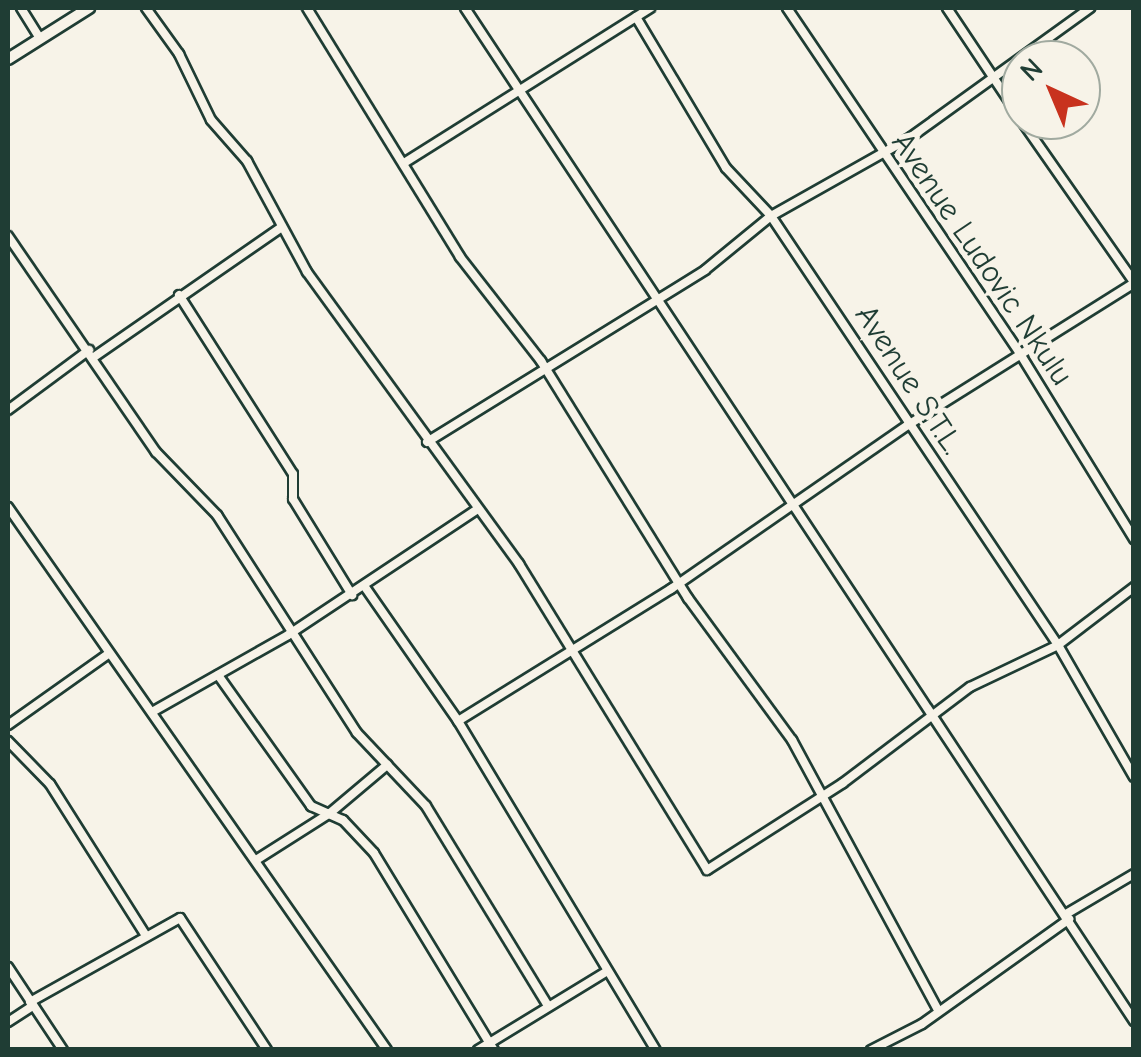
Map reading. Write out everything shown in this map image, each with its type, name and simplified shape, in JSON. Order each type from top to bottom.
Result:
[{"type":"street","points":[[21,8],[40,39]]},
{"type":"street","points":[[8,59],[89,8]]},
{"type":"street","points":[[146,8],[179,54],[211,120],[247,161],[280,228],[426,442],[478,509],[707,870],[934,718],[970,687],[1058,645],[1134,587]]},
{"type":"street","points":[[307,8],[460,257],[547,371],[680,583],[792,740],[937,1008]]},
{"type":"street","points":[[466,8],[1134,1021]]},
{"type":"street","points":[[404,163],[520,86],[650,8]]},
{"type":"street","name":"Avenue Ludovic Nkulu","points":[[787,8],[880,154],[1019,352],[1134,539]]},
{"type":"street","points":[[947,8],[1001,91]]},
{"type":"street","points":[[426,442],[660,299],[771,216],[880,154],[1090,8]]},
{"type":"street","name":"Avenue S.T.L.","points":[[636,17],[726,168],[771,216],[1058,645],[1134,777]]},
{"type":"street","points":[[458,721],[680,583],[908,424],[1134,283],[1035,140]]},
{"type":"street","points":[[8,410],[280,228]]},
{"type":"street","points":[[8,236],[92,353],[156,452],[216,515],[288,635],[387,765],[426,806],[548,1006]]},
{"type":"street","points":[[179,294],[293,474],[293,499],[352,595]]},
{"type":"street","points":[[8,507],[107,655],[152,712],[387,1050]]},
{"type":"street","points":[[152,712],[288,635],[478,509]]},
{"type":"street","points":[[365,587],[458,721],[656,1050]]},
{"type":"street","points":[[8,725],[107,655]]},
{"type":"street","points":[[218,675],[311,806],[330,813],[374,853],[492,1046]]},
{"type":"street","points":[[8,741],[50,784],[145,934]]},
{"type":"street","points":[[256,860],[330,813],[387,765]]},
{"type":"street","points":[[871,1050],[922,1024],[937,1008],[1134,874]]},
{"type":"street","points":[[8,1022],[170,919],[188,925],[267,1050]]},
{"type":"street","points":[[8,967],[63,1050]]},
{"type":"street","points":[[478,1050],[492,1046],[548,1006],[606,972]]}]
